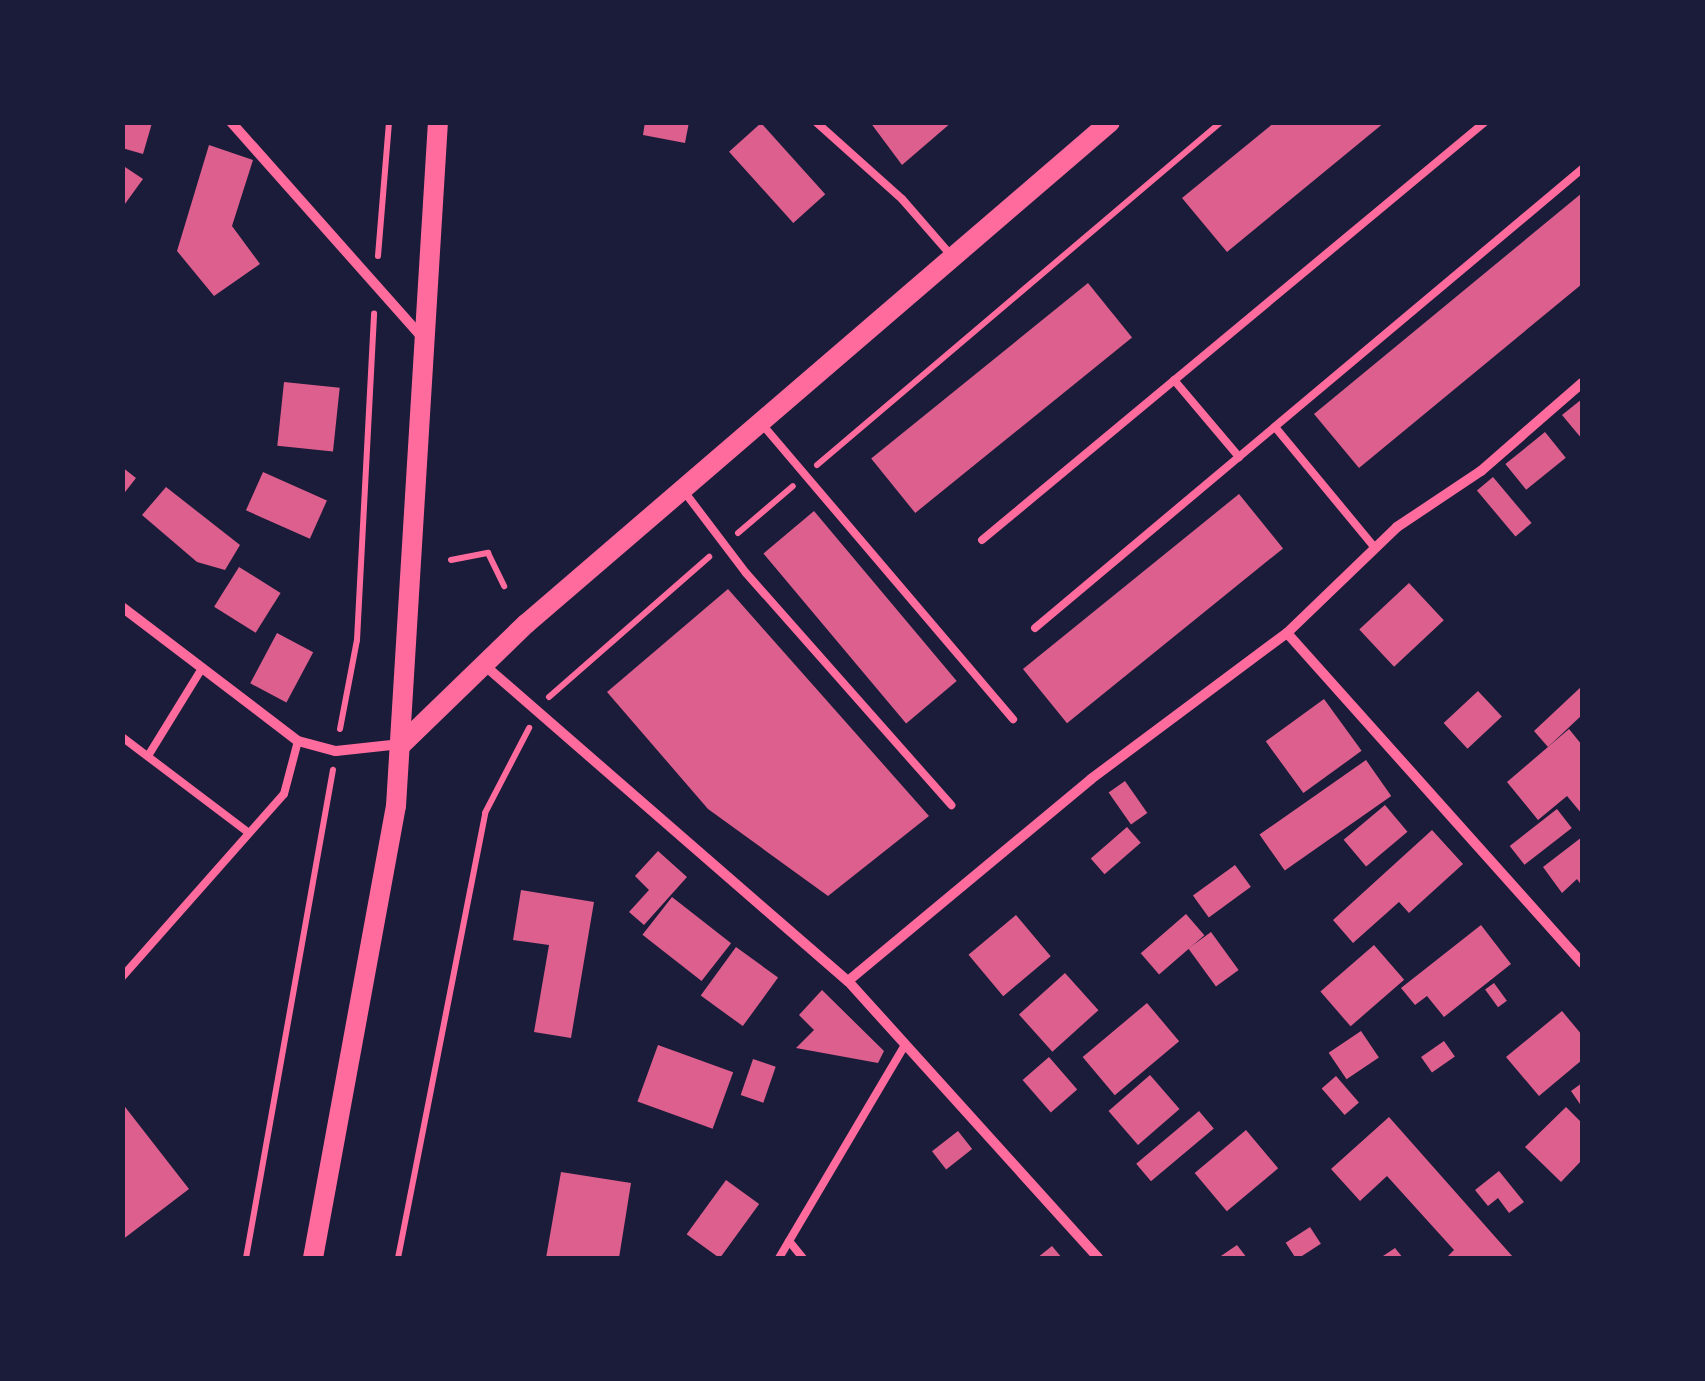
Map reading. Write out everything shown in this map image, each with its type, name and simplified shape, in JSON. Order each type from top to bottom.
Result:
[{"type":"main road","points":[[314,1258],[396,806],[438,122]]},
{"type":"main road","points":[[402,744],[483,664],[1110,122]]},
{"type":"street","points":[[231,122],[422,338]]},
{"type":"street","points":[[848,981],[1091,779],[1286,633],[1397,527],[1480,471],[1582,383]]},
{"type":"street","points":[[122,607],[298,741],[336,751],[402,744]]},
{"type":"street","points":[[1286,633],[1582,962]]},
{"type":"street","points":[[483,664],[848,981],[1098,1258]]},
{"type":"lane","points":[[982,540],[1485,122]]},
{"type":"lane","points":[[817,123],[902,199],[954,258]]},
{"type":"lane","points":[[1035,628],[1582,169]]},
{"type":"lane","points":[[1174,380],[1239,457]]},
{"type":"lane","points":[[761,422],[1013,719]]},
{"type":"lane","points":[[1275,426],[1375,548]]},
{"type":"lane","points":[[683,490],[727,542],[746,573],[951,806]]},
{"type":"lane","points":[[148,756],[201,670]]},
{"type":"lane","points":[[122,737],[249,833]]},
{"type":"lane","points":[[122,977],[284,794],[298,741]]},
{"type":"lane","points":[[779,1258],[906,1045]]},
{"type":"lane","points":[[789,1241],[803,1258]]},
{"type":"path","points":[[246,1258],[357,640],[375,284],[389,122]]},
{"type":"path","points":[[398,1258],[485,813],[538,708],[562,682],[1220,122]]},
{"type":"path","points":[[451,560],[488,553],[504,586]]},
{"type":"building","points":[[122,122],[152,123],[143,154],[122,148]]},
{"type":"building","points":[[645,122],[689,122],[685,143],[643,135]]},
{"type":"building","points":[[870,122],[952,122],[902,165]]},
{"type":"building","points":[[1275,122],[1385,122],[1227,252],[1182,198]]},
{"type":"building","points":[[761,123],[825,194],[793,223],[729,152]]},
{"type":"building","points":[[209,145],[253,160],[232,226],[260,264],[214,296],[177,251]]},
{"type":"building","points":[[122,165],[143,179],[122,208]]},
{"type":"building","points":[[1582,193],[1582,284],[1359,468],[1314,414]]},
{"type":"building","points":[[1088,283],[1132,337],[915,513],[871,459]]},
{"type":"building","points":[[284,382],[340,388],[333,452],[277,446]]},
{"type":"building","points":[[1582,399],[1582,439],[1562,415]]},
{"type":"building","points":[[1545,432],[1566,458],[1526,490],[1505,464]]},
{"type":"building","points":[[122,467],[136,478],[122,496]]},
{"type":"building","points":[[263,472],[327,500],[310,539],[246,510]]},
{"type":"building","points":[[1493,477],[1532,523],[1515,536],[1477,490]]},
{"type":"building","points":[[166,487],[240,545],[225,570],[197,562],[142,515]]},
{"type":"building","points":[[1239,494],[1283,548],[1067,723],[1023,669]]},
{"type":"building","points":[[814,511],[957,681],[906,723],[763,553]]},
{"type":"building","points":[[239,567],[281,593],[256,633],[214,607]]},
{"type":"building","points":[[1409,583],[1444,620],[1394,667],[1359,629]]},
{"type":"building","points":[[728,589],[929,816],[828,896],[708,809],[607,692]]},
{"type":"building","points":[[277,633],[313,652],[286,703],[250,683]]},
{"type":"building","points":[[1582,686],[1582,715],[1548,747],[1534,731]]},
{"type":"building","points":[[1478,691],[1502,717],[1467,749],[1444,723]]},
{"type":"building","points":[[1324,699],[1362,751],[1303,793],[1266,741]]},
{"type":"building","points":[[1569,729],[1582,745],[1582,814],[1567,796],[1538,820],[1507,782]]},
{"type":"building","points":[[1366,760],[1391,796],[1285,871],[1260,835]]},
{"type":"building","points":[[1125,781],[1147,813],[1131,824],[1109,792]]},
{"type":"building","points":[[1385,805],[1407,832],[1366,867],[1344,840]]},
{"type":"building","points":[[1557,809],[1572,828],[1524,865],[1510,846]]},
{"type":"building","points":[[1127,827],[1141,843],[1105,874],[1091,858]]},
{"type":"building","points":[[1432,830],[1463,864],[1409,913],[1399,902],[1353,943],[1333,920]]},
{"type":"building","points":[[1582,837],[1582,886],[1577,879],[1562,893],[1543,867]]},
{"type":"building","points":[[658,851],[687,877],[644,925],[629,912],[649,890],[635,876]]},
{"type":"building","points":[[1235,865],[1251,887],[1209,917],[1193,896]]},
{"type":"building","points":[[521,890],[594,902],[571,1038],[534,1032],[549,945],[513,940]]},
{"type":"building","points":[[672,897],[731,943],[702,981],[642,935]]},
{"type":"building","points":[[1186,914],[1204,935],[1159,974],[1141,953]]},
{"type":"building","points":[[1016,915],[1051,956],[1003,996],[969,955]]},
{"type":"building","points":[[1481,925],[1511,964],[1444,1017],[1427,996],[1415,1005],[1401,988]]},
{"type":"building","points":[[1211,932],[1239,970],[1216,986],[1188,948]]},
{"type":"building","points":[[1374,945],[1404,980],[1351,1026],[1320,992]]},
{"type":"building","points":[[736,947],[778,978],[743,1026],[701,996]]},
{"type":"building","points":[[1065,973],[1098,1010],[1052,1052],[1019,1014]]},
{"type":"building","points":[[1494,983],[1507,1001],[1498,1007],[1485,989]]},
{"type":"building","points":[[822,990],[884,1051],[878,1063],[796,1048],[814,1030],[799,1015]]},
{"type":"building","points":[[1147,1003],[1179,1041],[1115,1095],[1083,1057]]},
{"type":"building","points":[[1562,1011],[1582,1035],[1582,1060],[1539,1096],[1506,1057]]},
{"type":"building","points":[[1361,1031],[1379,1058],[1347,1079],[1329,1053]]},
{"type":"building","points":[[1444,1041],[1455,1057],[1432,1073],[1421,1057]]},
{"type":"building","points":[[658,1045],[733,1072],[713,1129],[637,1101]]},
{"type":"building","points":[[1049,1057],[1077,1089],[1051,1112],[1023,1080]]},
{"type":"building","points":[[753,1059],[776,1067],[763,1103],[741,1095]]},
{"type":"building","points":[[1150,1075],[1180,1109],[1138,1145],[1108,1111]]},
{"type":"building","points":[[1336,1076],[1359,1102],[1345,1115],[1322,1088]]},
{"type":"building","points":[[1582,1083],[1582,1107],[1571,1091]]},
{"type":"building","points":[[122,1103],[189,1189],[122,1240]]},
{"type":"building","points":[[1566,1107],[1582,1123],[1582,1160],[1561,1182],[1525,1147]]},
{"type":"building","points":[[1199,1111],[1214,1129],[1151,1181],[1136,1164]]},
{"type":"building","points":[[1389,1117],[1513,1257],[1446,1258],[1454,1250],[1387,1176],[1360,1201],[1331,1169]]},
{"type":"building","points":[[1246,1130],[1278,1168],[1227,1211],[1195,1173]]},
{"type":"building","points":[[958,1131],[972,1149],[946,1169],[932,1151]]},
{"type":"building","points":[[1499,1171],[1524,1202],[1509,1213],[1498,1198],[1488,1206],[1475,1190]]},
{"type":"building","points":[[561,1172],[631,1183],[619,1258],[546,1258]]},
{"type":"building","points":[[726,1180],[759,1204],[720,1258],[687,1234]]},
{"type":"building","points":[[1310,1227],[1321,1244],[1296,1258],[1286,1243]]},
{"type":"building","points":[[1237,1245],[1247,1258],[1218,1258]]},
{"type":"building","points":[[1052,1246],[1062,1258],[1037,1258]]},
{"type":"building","points":[[1395,1248],[1403,1258],[1380,1258]]}]
